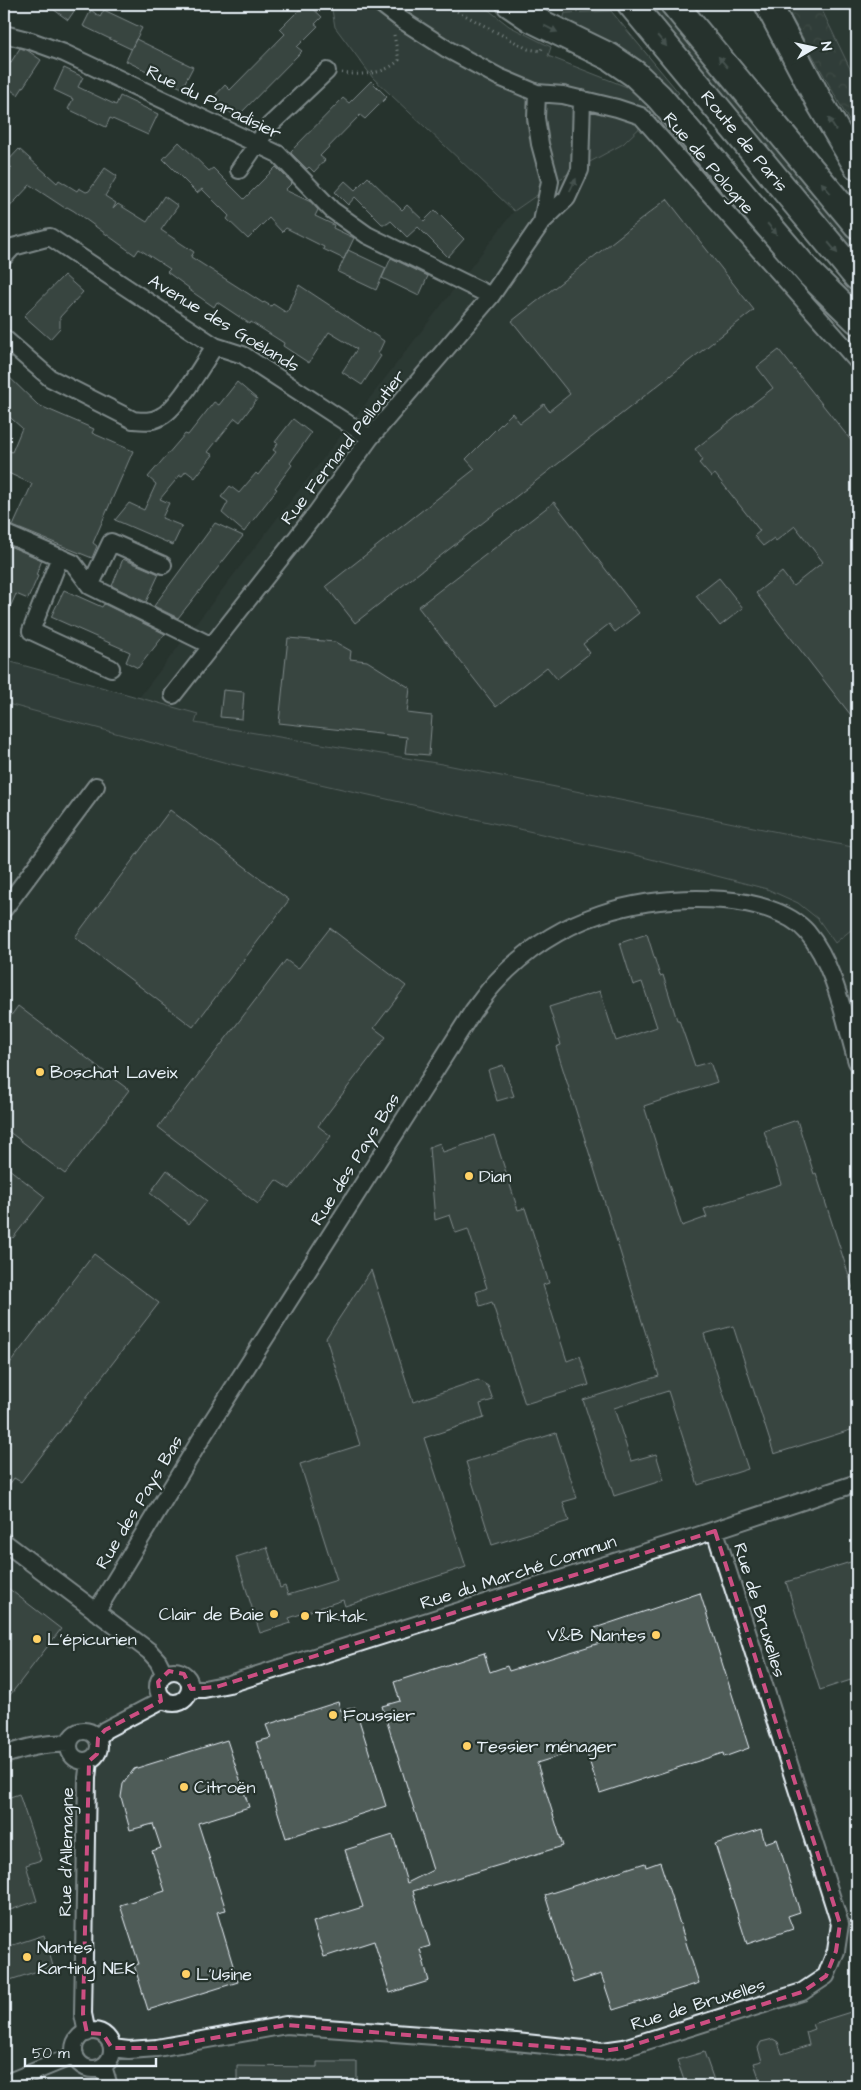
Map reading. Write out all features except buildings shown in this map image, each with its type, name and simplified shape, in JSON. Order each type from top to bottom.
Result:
[{"type":"main road","points":[[510,4],[532,19],[610,57],[635,74],[659,97],[810,274],[857,320]]},
{"type":"main road","name":"Route de Paris","points":[[631,4],[857,277]]},
{"type":"main road","name":"Route de Paris","points":[[674,4],[857,225]]},
{"type":"main road","points":[[768,4],[821,105],[857,166]]},
{"type":"street","name":"Rue de Pologne","points":[[381,4],[447,49],[499,77],[537,93],[582,99],[641,116],[857,361]]},
{"type":"street","name":"Rue du Paradisier","points":[[4,34],[32,41],[64,53],[278,154],[332,210],[367,235],[491,296]]},
{"type":"street","points":[[239,170],[270,126],[327,71]]},
{"type":"street","name":"Rue Fernand Pelloutier","points":[[537,93],[536,118],[540,144],[550,181],[542,222]]},
{"type":"street","name":"Rue Fernand Pelloutier","points":[[173,695],[317,512],[370,438],[491,296],[542,222],[567,198],[580,170],[582,99]]},
{"type":"street","name":"Avenue des Goélands","points":[[4,258],[13,247],[50,237],[215,346],[243,355],[370,438]]},
{"type":"street","points":[[4,338],[50,378],[133,420],[147,422],[162,417],[176,403],[215,346]]},
{"type":"street","points":[[4,533],[73,563],[90,586],[212,646]]},
{"type":"street","points":[[90,586],[112,542],[163,565]]},
{"type":"street","points":[[60,557],[31,631],[111,668]]},
{"type":"street","points":[[4,909],[96,786]]},
{"type":"street","name":"Rue des Pays Bas","points":[[96,1612],[204,1434],[473,1011],[497,981],[525,956],[566,928],[599,913],[628,905],[683,898],[729,900],[768,908],[796,923],[806,931],[814,942],[826,964],[835,989],[857,1062]]},
{"type":"street","name":"Rue du Marché Commun","points":[[190,1688],[204,1690],[229,1684],[715,1531],[857,1483]]},
{"type":"street","name":"Rue de Bruxelles","points":[[112,2048],[157,2048],[286,2025],[516,2042],[603,2051],[624,2048],[802,1992],[826,1976],[836,1951],[840,1924],[715,1531]]},
{"type":"street","points":[[4,1542],[149,1651],[158,1661],[164,1673]]},
{"type":"street","points":[[174,1670],[184,1674],[190,1688],[186,1697],[178,1702],[164,1699],[159,1694],[158,1686],[164,1673],[174,1670]]},
{"type":"street","points":[[98,1738],[105,1730],[164,1699]]},
{"type":"street","points":[[81,1731],[91,1732],[98,1738],[100,1743],[97,1754],[89,1761],[80,1761],[73,1756],[69,1744],[73,1735],[81,1731]]},
{"type":"street","points":[[4,1755],[54,1743],[69,1744]]},
{"type":"street","name":"Rue d'Allemagne","points":[[87,2033],[83,2014],[87,1778],[89,1761]]},
{"type":"street","points":[[98,2032],[107,2038],[112,2048],[110,2058],[103,2066],[98,2068],[86,2068],[77,2060],[74,2049],[78,2039],[87,2033],[98,2032]]},
{"type":"street","points":[[4,2084],[75,2055]]},
{"type":"street","points":[[103,2066],[109,2086]]},
{"type":"path","points":[[444,4],[528,49],[541,51],[552,29]]},
{"type":"path","points":[[327,71],[348,74],[381,72],[394,66],[399,60],[394,33],[402,20]]},
{"type":"highlighted area","points":[[715,1531],[840,1924],[836,1951],[826,1976],[802,1992],[624,2048],[603,2051],[286,2025],[157,2048],[112,2048],[103,2034],[87,2033],[83,2014],[89,1761],[97,1754],[98,1738],[105,1730],[161,1701],[158,1682],[169,1671],[184,1674],[191,1689],[216,1687]]},
{"type":"shaded area","points":[[819,4],[857,4],[857,83]]},
{"type":"shaded area","points":[[655,113],[857,345],[857,848],[442,764],[194,723],[197,714],[138,699],[514,211],[566,175],[623,144]]},
{"type":"shaded area","points":[[4,703],[227,763],[639,856],[767,889],[798,903],[818,919],[835,943],[857,925],[857,2086],[4,2086]]},
{"type":"green space","points":[[331,4],[481,4],[509,26],[551,47],[548,56],[627,87],[655,113],[623,144],[566,175],[514,211],[373,78],[335,27]]},
{"type":"green space","points":[[643,4],[667,4],[857,238],[857,263]]},
{"type":"green space","points":[[784,4],[819,4],[857,83],[857,135]]},
{"type":"green space","points":[[611,11],[679,93],[673,97],[561,28],[565,13]]},
{"type":"green space","points":[[4,660],[198,714],[195,723],[442,764],[857,848],[857,925],[835,943],[818,919],[798,903],[767,889],[639,856],[227,763],[4,703]]},
{"type":"place","name":"Boschat Laveix","points":[[40,1072]]},
{"type":"place","name":"Dian","points":[[469,1176]]},
{"type":"place","name":"Clair de Baie","points":[[274,1614]]},
{"type":"place","name":"Tiktak","points":[[305,1616]]},
{"type":"place","name":"V&B Nantes","points":[[656,1635]]},
{"type":"place","name":"L'épicurien","points":[[37,1639]]},
{"type":"place","name":"Foussier","points":[[333,1715]]},
{"type":"place","name":"Tessier ménager","points":[[467,1746]]},
{"type":"place","name":"Citroën","points":[[184,1787]]},
{"type":"place","name":"Nantes Karting NEK","points":[[27,1957]]},
{"type":"place","name":"L'Usine","points":[[186,1974]]}]
